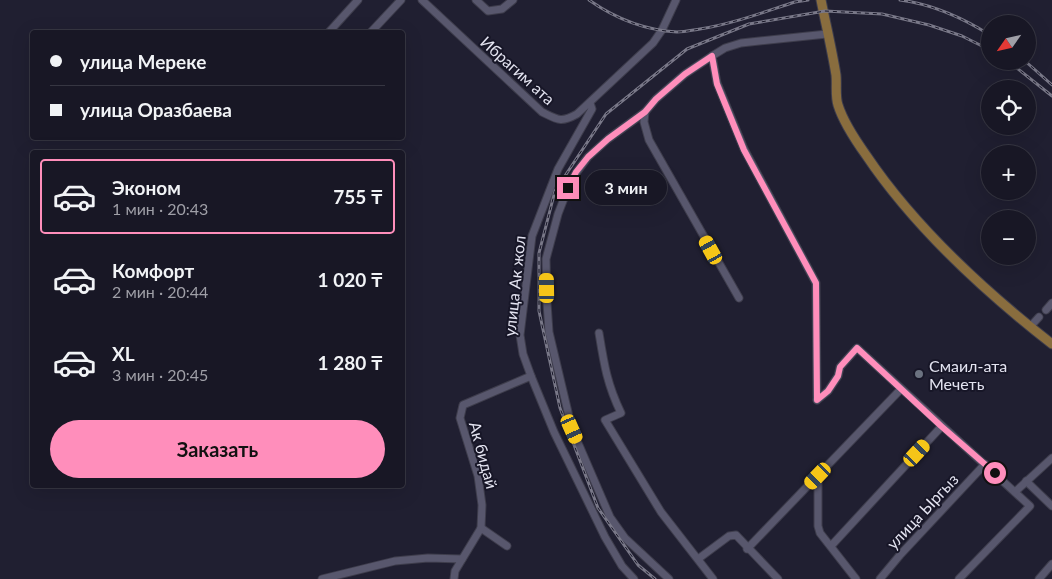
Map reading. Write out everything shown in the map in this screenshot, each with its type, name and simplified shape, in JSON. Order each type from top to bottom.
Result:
[{"type":"main road","points":[[821,0],[838,85],[837,104],[856,140],[886,185],[935,241],[1030,327],[1052,344]]},
{"type":"street","points":[[331,30],[358,0]]},
{"type":"street","points":[[373,30],[401,0]]},
{"type":"street","name":"Ибрагим ата","points":[[422,0],[542,112],[558,121],[577,114],[653,43],[662,30],[676,0]]},
{"type":"street","points":[[476,0],[488,11],[502,9],[513,0]]},
{"type":"street","points":[[669,579],[626,538],[610,517],[572,429],[549,332],[547,302],[546,259],[558,214],[576,172],[588,157],[608,139],[645,112],[656,99],[685,74],[712,56],[725,48],[741,43],[828,34]]},
{"type":"street","points":[[712,56],[717,84],[744,150],[816,283],[817,400],[828,391],[838,376],[840,367],[857,348],[1030,506],[959,579]]},
{"type":"street","name":"улица Ак жол","points":[[590,103],[592,109],[558,169],[532,236],[520,335],[523,354],[554,432],[605,537],[622,566],[634,579]]},
{"type":"street","points":[[645,112],[644,122],[649,140],[739,298]]},
{"type":"street","points":[[1046,310],[1052,303]]},
{"type":"street","points":[[1030,327],[1039,317]]},
{"type":"street","points":[[599,333],[606,375],[621,413],[605,420],[661,512],[713,579]]},
{"type":"street","name":"Ак бидай","points":[[454,579],[455,571],[481,528],[482,505],[478,476],[460,418],[461,410],[468,401],[531,376]]},
{"type":"street","points":[[747,549],[901,389]]},
{"type":"street","points":[[831,546],[941,426]]},
{"type":"street","points":[[1015,492],[1052,458]]},
{"type":"street","name":"улица Ыргыз","points":[[880,579],[985,464]]},
{"type":"street","points":[[818,476],[818,526],[820,533],[856,579]]},
{"type":"street","points":[[1026,480],[1052,506]]},
{"type":"street","points":[[481,528],[507,546]]},
{"type":"street","points":[[698,559],[729,536],[736,535],[747,549],[778,579]]},
{"type":"street","points":[[322,579],[395,561],[428,558],[462,559]]},
{"type":"street","points":[[1039,579],[1052,564]]},
{"type":"railway","points":[[589,0],[620,18],[653,29],[677,32],[724,24],[795,2],[808,0]]},
{"type":"railway","points":[[900,0],[946,13],[981,30]]},
{"type":"railway","points":[[655,579],[638,565],[598,508],[560,408],[539,311],[539,253],[555,191],[606,114],[687,49],[749,24],[825,11],[882,14],[929,25],[962,36],[981,46]]},
{"type":"railway","points":[[1019,70],[1052,96]]},
{"type":"railway","points":[[1035,70],[1052,85]]},
{"type":"place","name":"Смаил-ата Мечеть","points":[[919,374]]},
{"type":"route","points":[[568,188],[576,172],[588,157],[608,139],[645,112],[656,99],[685,74],[712,56],[717,84],[744,150],[816,283],[817,400],[828,391],[838,376],[840,367],[857,348],[995,473]]}]
